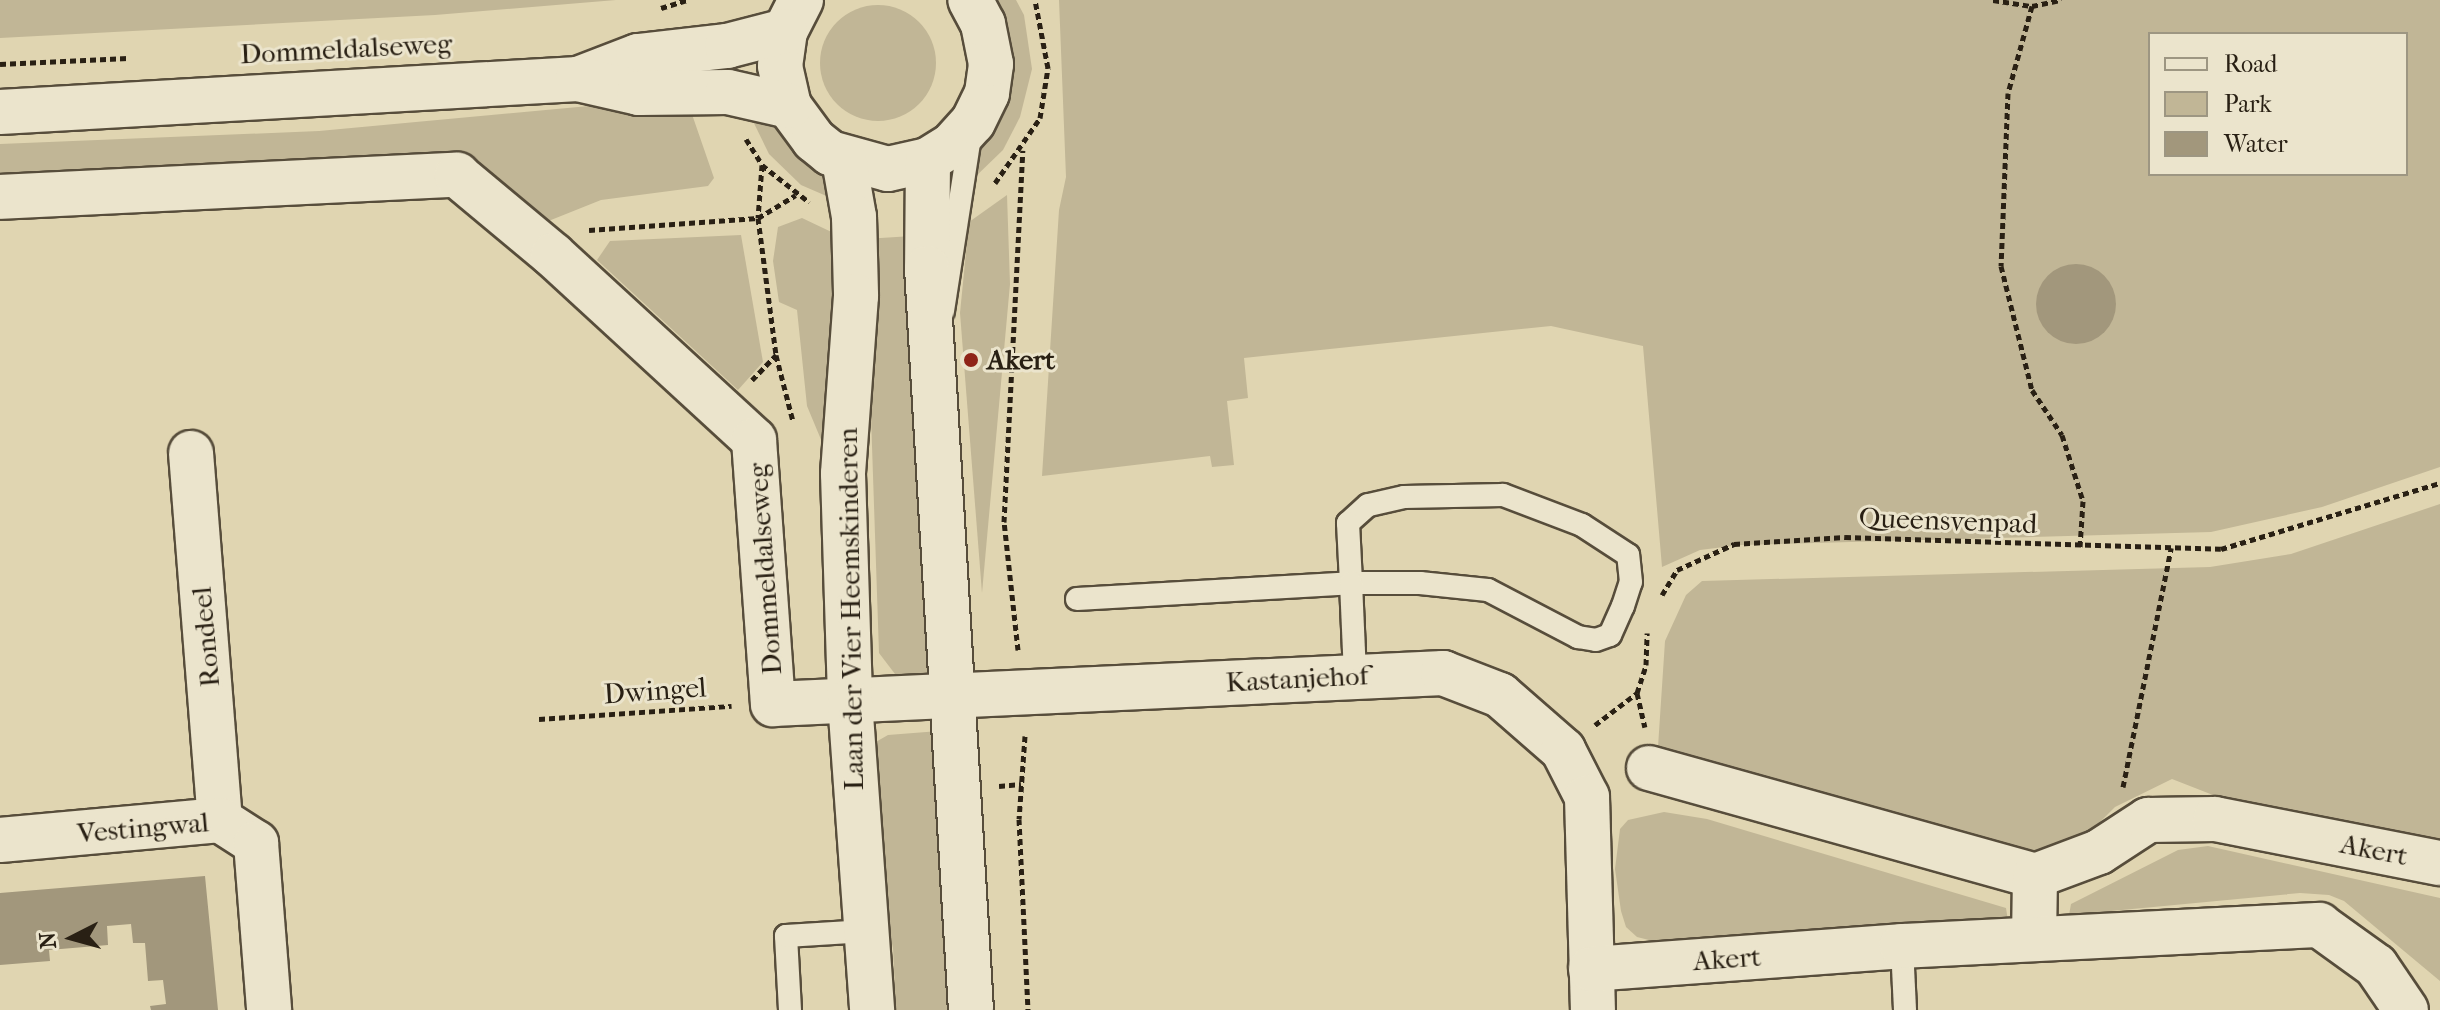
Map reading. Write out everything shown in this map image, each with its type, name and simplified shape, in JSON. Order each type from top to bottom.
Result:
[{"type":"street","points":[[793,15],[780,66],[789,106],[814,140],[844,160],[888,169],[928,160],[952,145],[973,122],[987,93],[991,64],[983,24],[970,0]]},
{"type":"street","name":"Dommeldalseweg","points":[[578,79],[638,56],[727,46],[793,15]]},
{"type":"street","name":"Dommeldalseweg","points":[[0,112],[578,79],[639,93],[728,92],[789,106]]},
{"type":"street","name":"Laan der Vier Heemskinderen","points":[[844,160],[854,217],[856,296],[843,474],[850,701],[872,1010]]},
{"type":"street","points":[[928,160],[933,355],[971,1010]]},
{"type":"street","name":"Dommeldalseweg","points":[[0,197],[457,175],[553,255],[754,440],[773,704],[953,697]]},
{"type":"street","name":"Rondeel","points":[[191,453],[220,820]]},
{"type":"street","name":"Kastanjehof","points":[[953,697],[1443,673],[1474,682],[1500,695],[1563,750],[1587,797]]},
{"type":"street","points":[[1649,768],[2035,876],[2099,852],[2148,820]]},
{"type":"street","name":"Akert","points":[[1587,797],[1592,989],[1902,946],[2319,925],[2376,966],[2406,1010]]},
{"type":"street","name":"Akert","points":[[2148,820],[2215,819],[2440,863]]},
{"type":"street","name":"Vestingwal","points":[[0,840],[220,820],[256,843],[269,1010]]},
{"type":"street","points":[[2034,938],[2035,876]]},
{"type":"lane","points":[[933,355],[955,261],[973,122]]},
{"type":"lane","points":[[1077,599],[1351,583],[1420,583],[1488,590],[1578,637],[1596,640],[1610,635],[1631,568],[1628,555],[1582,525],[1503,495],[1404,497],[1354,513],[1348,523],[1351,583],[1355,676]]},
{"type":"lane","points":[[790,1010],[786,936],[866,931]]},
{"type":"lane","points":[[1902,946],[1905,1010]]},
{"type":"path","points":[[657,9],[687,0]]},
{"type":"path","points":[[1028,1010],[1019,819],[1025,738],[1004,522],[1023,150],[1040,118],[1048,68],[1035,0]]},
{"type":"path","points":[[1993,0],[2032,6],[2061,0]]},
{"type":"path","points":[[2032,6],[2008,93],[2001,266],[2032,390],[2062,435],[2083,501],[2080,547]]},
{"type":"path","points":[[0,64],[142,58]]},
{"type":"path","points":[[762,165],[758,218],[776,355]]},
{"type":"path","points":[[553,255],[582,230],[758,218],[796,195]]},
{"type":"path","name":"Queensvenpad","points":[[1655,606],[1677,570],[1734,544],[1845,537],[2080,547],[2221,549],[2440,483]]},
{"type":"path","points":[[2148,820],[2121,796],[2171,548]]},
{"type":"path","points":[[1563,750],[1637,693],[1646,665],[1648,618]]},
{"type":"path","name":"Dwingel","points":[[539,719],[773,704]]},
{"type":"green space","points":[[0,0],[616,0],[435,15],[0,38]]},
{"type":"green space","points":[[986,0],[1016,0],[1024,15],[1032,69],[1020,117],[1003,150],[973,179]]},
{"type":"green space","points":[[1059,0],[2440,0],[2440,467],[2322,507],[2211,532],[1740,545],[1700,550],[1662,567],[1643,346],[1551,326],[1244,358],[1248,398],[1227,401],[1234,465],[1212,467],[1210,456],[1042,476],[1059,210],[1066,177]]},
{"type":"green space","points":[[878,5],[900,9],[919,22],[932,41],[936,63],[932,85],[919,104],[900,117],[878,121],[856,117],[837,104],[824,85],[820,63],[824,41],[837,22],[856,9]]},
{"type":"green space","points":[[686,97],[714,178],[708,186],[601,200],[546,222],[453,156],[0,177],[0,144],[319,131]]},
{"type":"green space","points":[[749,113],[772,119],[824,167],[838,201],[801,185],[769,154]]},
{"type":"green space","points":[[1007,195],[1010,284],[982,593],[960,313],[969,222]]},
{"type":"green space","points":[[802,218],[842,237],[827,454],[807,406],[797,310],[779,302],[773,261],[778,227]]},
{"type":"green space","points":[[741,235],[763,362],[738,390],[597,260],[610,241]]},
{"type":"green space","points":[[912,236],[936,674],[895,674],[879,653],[865,239]]},
{"type":"green space","points":[[2440,504],[2440,849],[2236,804],[2172,779],[2115,807],[2060,862],[1657,762],[1665,641],[1686,595],[1702,581],[2210,567],[2291,554]]},
{"type":"green space","points":[[939,731],[958,1010],[896,1010],[893,948],[871,845],[874,743],[888,735]]},
{"type":"green space","points":[[1664,812],[1707,819],[2006,908],[2008,921],[1653,941],[1637,937],[1626,927],[1621,911],[1615,869],[1620,829],[1628,820]]},
{"type":"green space","points":[[2208,846],[2440,898],[2440,981],[2344,901],[2329,895],[2300,893],[2069,915],[2071,904],[2178,850]]},
{"type":"water","points":[[2076,264],[2091,267],[2104,276],[2113,289],[2116,304],[2113,319],[2104,332],[2091,341],[2076,344],[2061,341],[2048,332],[2039,319],[2036,304],[2039,289],[2048,276],[2061,267]]},
{"type":"water","points":[[205,876],[218,1010],[151,1010],[150,1006],[166,1004],[163,980],[148,981],[145,943],[133,943],[131,924],[107,926],[108,945],[49,950],[50,961],[0,965],[0,893]]},
{"type":"place","name":"Akert","points":[[971,360]]}]
